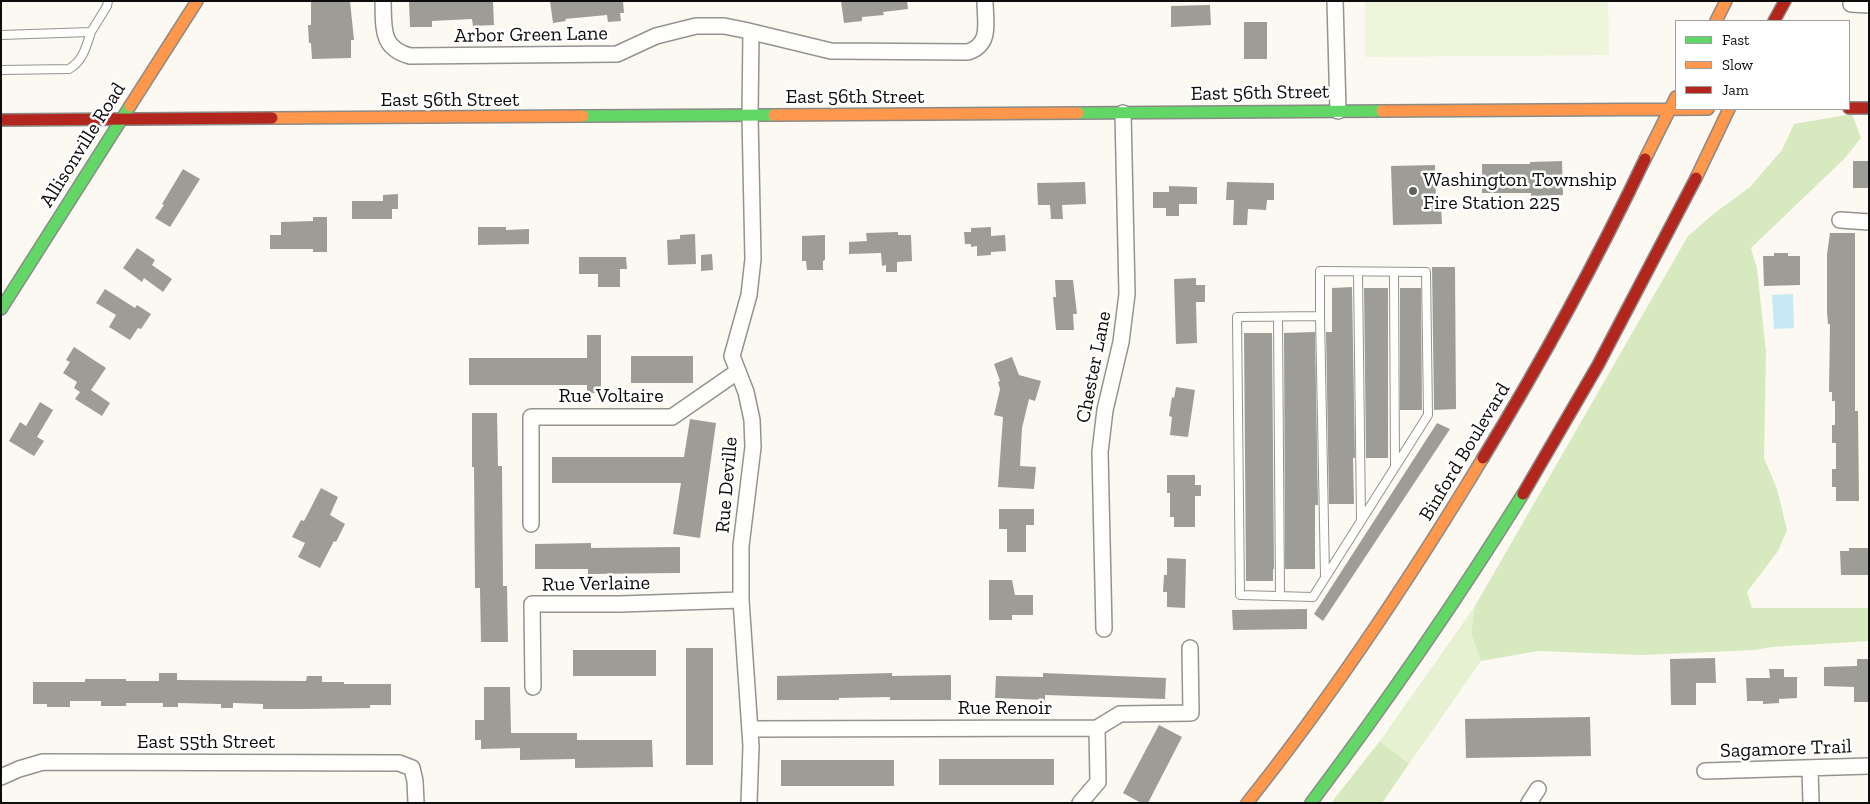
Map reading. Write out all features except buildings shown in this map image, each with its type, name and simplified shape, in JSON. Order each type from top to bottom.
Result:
[{"type":"main road","name":"Allisonville Road","points":[[1,308],[197,1]]},
{"type":"main road","points":[[1716,20],[1726,1]]},
{"type":"main road","points":[[1775,20],[1785,1]]},
{"type":"main road","name":"Binford Boulevard","points":[[1247,803],[1371,634],[1474,474],[1537,367],[1589,273],[1675,100]]},
{"type":"main road","points":[[1850,108],[1869,108]]},
{"type":"main road","name":"East 56th Street","points":[[1,120],[120,121],[1675,109]]},
{"type":"main road","points":[[1311,803],[1372,721],[1439,624],[1549,450],[1606,351],[1662,246],[1729,110]]},
{"type":"street","name":"Arbor Green Lane","points":[[383,8],[384,33],[391,46],[400,53],[410,56],[617,54],[656,36],[696,26],[724,26],[831,51],[968,52],[977,49],[984,39],[985,1]]},
{"type":"street","points":[[1335,1],[1338,111]]},
{"type":"street","points":[[1851,4],[1869,5]]},
{"type":"street","name":"Rue Deville","points":[[749,803],[751,729],[741,600],[741,546],[753,447],[752,420],[746,392],[732,356],[749,295],[753,259],[750,116],[751,32]]},
{"type":"street","name":"Chester Lane","points":[[1104,629],[1100,452],[1105,410],[1120,342],[1127,294],[1123,114]]},
{"type":"street","points":[[1840,220],[1869,222]]},
{"type":"street","name":"Rue Voltaire","points":[[531,524],[531,417],[672,417],[737,372]]},
{"type":"street","name":"Rue Verlaine","points":[[533,687],[532,604],[620,604],[741,600]]},
{"type":"street","points":[[1080,803],[1098,782],[1097,728],[1120,714],[1191,713],[1190,648]]},
{"type":"street","name":"Rue Renoir","points":[[751,729],[1097,728]]},
{"type":"street","name":"East 55th Street","points":[[1,777],[20,768],[43,762],[399,763],[412,768],[415,781],[416,803]]},
{"type":"street","name":"Sagamore Trail","points":[[1705,771],[1869,766]]},
{"type":"street","points":[[1810,768],[1811,803]]},
{"type":"street","points":[[1530,803],[1538,789]]},
{"type":"lane","points":[[1,70],[69,70],[76,66],[82,58],[90,32],[107,6],[108,1]]},
{"type":"lane","points":[[1,35],[90,32]]},
{"type":"lane","points":[[1320,316],[1237,317],[1240,595],[1313,597],[1428,415],[1426,272],[1320,271],[1325,577]]},
{"type":"lane","points":[[1358,272],[1361,520]]},
{"type":"lane","points":[[1394,272],[1395,467]]},
{"type":"lane","points":[[1278,317],[1280,596]]},
{"type":"green space","points":[[1365,1],[1608,1],[1609,55],[1365,57]]},
{"type":"green space","points":[[1852,114],[1861,138],[1844,159],[1751,248],[1757,269],[1766,352],[1764,458],[1777,489],[1787,530],[1778,551],[1747,592],[1752,608],[1869,608],[1869,641],[1771,647],[1756,650],[1642,655],[1538,651],[1481,661],[1471,633],[1475,606],[1688,236],[1750,187],[1782,150],[1794,124]]},
{"type":"green space","points":[[1475,606],[1471,633],[1481,661],[1409,764],[1380,741]]},
{"type":"green space","points":[[1380,741],[1409,764],[1382,803],[1331,803]]},
{"type":"water","points":[[1793,294],[1794,328],[1774,329],[1772,295]]},
{"type":"traffic: fast","points":[[1,309],[130,106]]},
{"type":"traffic: fast","points":[[1078,113],[1382,111]]},
{"type":"traffic: fast","points":[[583,116],[774,115]]},
{"type":"traffic: fast","points":[[1311,803],[1420,651],[1473,573],[1523,494]]},
{"type":"traffic: slow","points":[[130,106],[197,1]]},
{"type":"traffic: slow","points":[[1716,20],[1726,1]]},
{"type":"traffic: slow","points":[[1645,159],[1675,99]]},
{"type":"traffic: slow","points":[[1382,111],[1675,109]]},
{"type":"traffic: slow","points":[[1696,178],[1729,110]]},
{"type":"traffic: slow","points":[[774,115],[1078,113]]},
{"type":"traffic: slow","points":[[272,118],[583,116]]},
{"type":"traffic: slow","points":[[1247,803],[1310,720],[1371,634],[1483,458]]},
{"type":"traffic: jam","points":[[1775,20],[1785,1]]},
{"type":"traffic: jam","points":[[1850,108],[1869,108]]},
{"type":"traffic: jam","points":[[1,120],[272,118]]},
{"type":"traffic: jam","points":[[1483,458],[1568,311],[1645,159]]},
{"type":"traffic: jam","points":[[1523,494],[1598,365],[1696,178]]},
{"type":"place","name":"Washington Township Fire Station 225","points":[[1413,191]]}]
